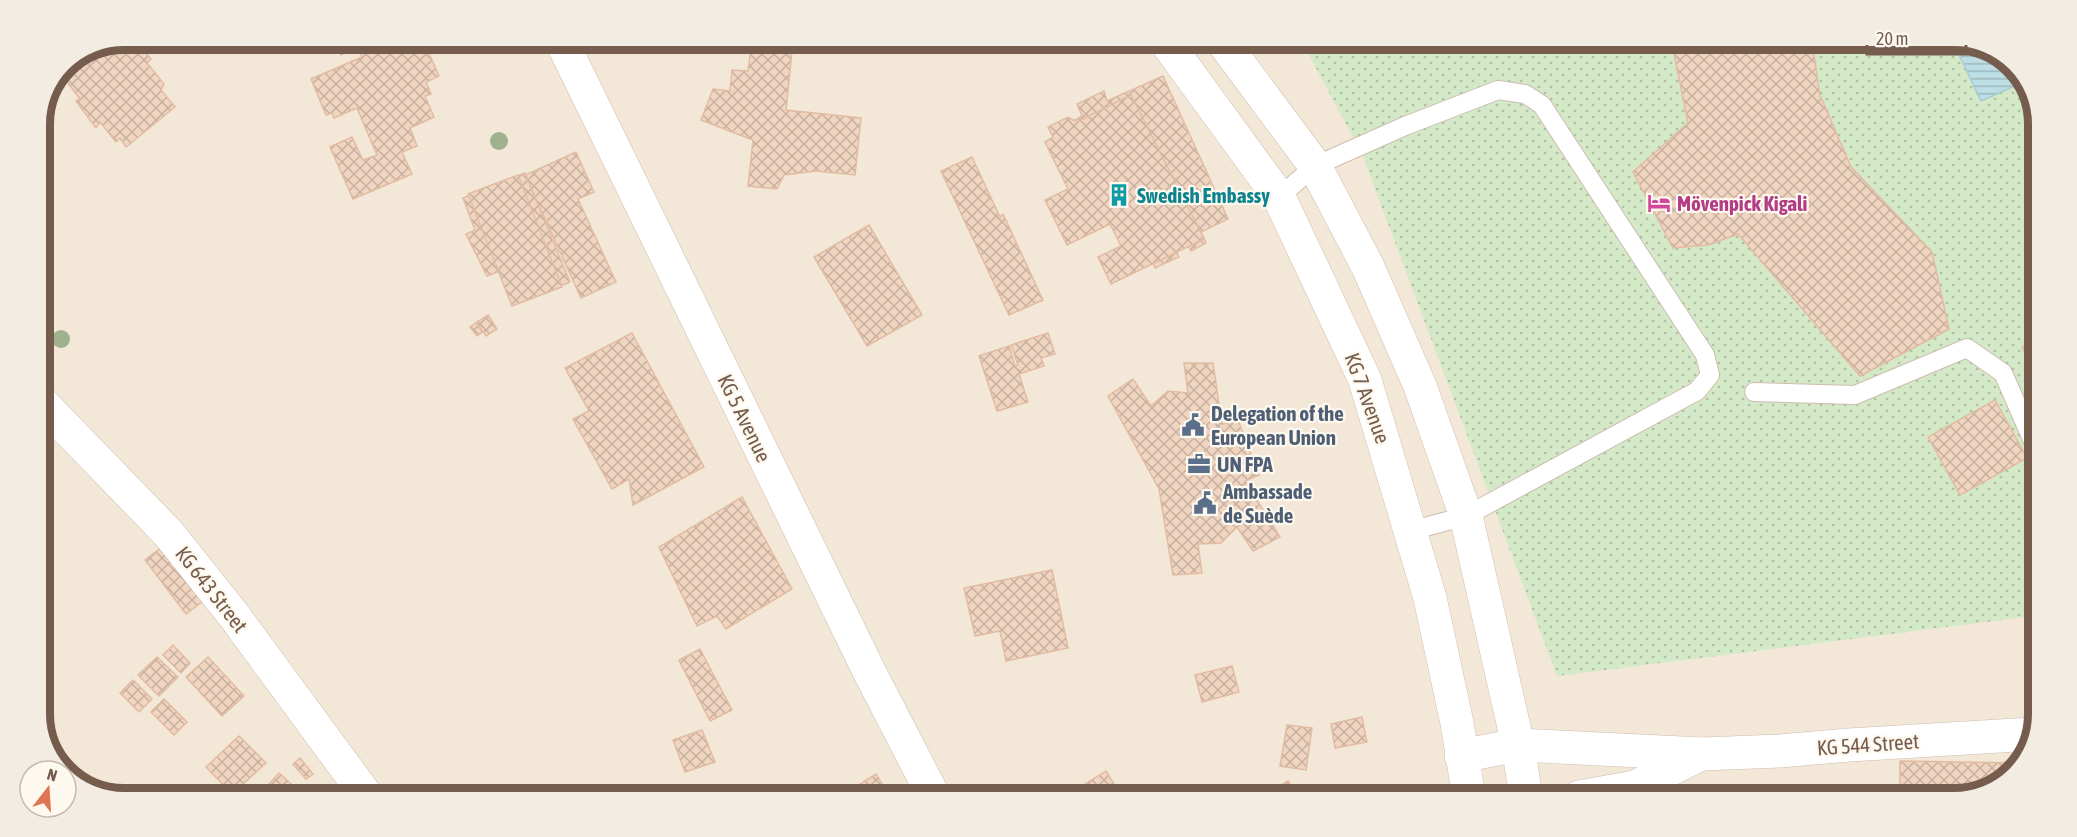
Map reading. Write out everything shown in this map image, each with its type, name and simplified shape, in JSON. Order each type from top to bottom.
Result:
[{"type":"street","name":"KG 5 Avenue","points":[[566,50],[865,662],[929,788]]},
{"type":"street","name":"KG 7 Avenue","points":[[1172,50],[1279,197],[1365,380],[1430,598],[1457,723],[1467,788]]},
{"type":"street","points":[[1229,50],[1315,166],[1368,267],[1420,386],[1466,516],[1518,745],[1525,788]]},
{"type":"street","name":"KG 643 Street","points":[[50,411],[169,534],[235,617],[361,788]]},
{"type":"street","name":"KG 544 Street","points":[[1461,756],[1518,745],[1702,754],[2025,735]]},
{"type":"street","name":"KG 544 Street","points":[[1636,788],[1702,754]]},
{"type":"lane","points":[[1279,197],[1315,166],[1405,126],[1498,90],[1524,94],[1542,105],[1705,355],[1710,375],[1697,391],[1466,516],[1410,531]]},
{"type":"lane","points":[[1754,392],[1855,394],[1967,348],[2003,373],[2028,427]]},
{"type":"shaded area","points":[[123,50],[1963,50],[1977,53],[1995,62],[2023,98],[2027,118],[2028,714],[2024,737],[2018,751],[2002,769],[1982,782],[1954,788],[123,788],[91,780],[78,772],[78,759],[65,759],[59,751],[50,719],[50,123],[55,95],[62,82],[82,62],[95,55]]},
{"type":"green space","points":[[1306,50],[1963,50],[1977,53],[1995,62],[2018,86],[2025,104],[2027,118],[2028,617],[1557,676],[1362,154]]},
{"type":"water","points":[[1957,50],[1977,53],[1995,62],[2017,85],[1981,101]]},
{"type":"building","points":[[143,50],[151,59],[147,63],[164,84],[161,90],[175,107],[126,147],[120,138],[116,142],[100,122],[96,128],[76,101],[80,99],[65,79],[82,62],[95,55],[109,51]]},
{"type":"building","points":[[339,50],[352,50],[341,55]]},
{"type":"building","points":[[359,50],[427,50],[439,76],[426,82],[431,94],[425,96],[434,117],[410,128],[417,146],[402,152],[412,174],[353,199],[330,147],[352,137],[363,160],[377,155],[357,108],[334,118],[332,113],[326,115],[311,79],[362,57]]},
{"type":"building","points":[[751,50],[792,51],[786,110],[861,118],[855,175],[816,171],[784,175],[777,189],[748,186],[753,140],[701,120],[713,89],[730,91],[732,70],[748,71]]},
{"type":"building","points":[[1673,50],[1813,50],[1820,95],[1851,167],[1932,252],[1949,329],[1860,376],[1738,234],[1708,245],[1673,248],[1633,172],[1688,123]]},
{"type":"building","name":"Swedish Embassy","points":[[1163,76],[1228,219],[1201,232],[1206,243],[1191,251],[1185,239],[1173,245],[1179,257],[1155,268],[1150,255],[1140,260],[1126,231],[1146,221],[1140,209],[1097,229],[1070,175],[1150,136],[1146,127],[1084,156],[1070,123],[1082,116],[1077,104],[1104,91],[1107,101]]},
{"type":"building","name":"Swedish Embassy","points":[[1131,95],[1204,239],[1111,284],[1098,257],[1121,246],[1110,224],[1067,245],[1045,200],[1068,189],[1045,142],[1053,137],[1048,127],[1068,117],[1077,122]]},
{"type":"building","points":[[576,152],[594,192],[578,199],[616,282],[581,298],[525,175]]},
{"type":"building","points":[[972,157],[1000,217],[1003,214],[1043,300],[1009,315],[941,171]]},
{"type":"building","points":[[525,173],[570,282],[515,303],[502,270],[487,276],[466,234],[475,230],[463,198]]},
{"type":"building","points":[[518,175],[562,287],[512,306],[468,194]]},
{"type":"building","points":[[869,225],[922,315],[867,346],[814,257]]},
{"type":"building","points":[[488,315],[497,329],[486,336],[477,322]]},
{"type":"building","points":[[476,323],[482,332],[477,336],[470,327]]},
{"type":"building","points":[[632,333],[704,467],[633,505],[629,479],[612,489],[573,419],[589,411],[565,368]]},
{"type":"building","points":[[1048,333],[1055,354],[1041,358],[1044,366],[1019,374],[1028,402],[997,411],[979,356],[1009,346],[1015,366],[1018,365],[1011,345]]},
{"type":"building","points":[[2027,344],[2027,357],[2022,347]]},
{"type":"building","points":[[1184,363],[1213,363],[1222,424],[1238,420],[1259,475],[1245,481],[1280,537],[1253,551],[1237,527],[1221,543],[1198,544],[1202,573],[1173,575],[1159,489],[1108,396],[1133,379],[1151,406],[1168,391],[1188,393]]},
{"type":"building","points":[[1995,400],[2027,458],[1960,495],[1928,437]]},
{"type":"building","points":[[742,497],[792,589],[726,629],[717,616],[697,626],[659,547]]},
{"type":"building","points":[[162,547],[203,601],[186,614],[145,560]]},
{"type":"building","points":[[1052,570],[1068,648],[1006,661],[1000,631],[975,636],[964,588]]},
{"type":"building","points":[[173,645],[190,663],[181,673],[163,655]]},
{"type":"building","points":[[700,649],[732,710],[710,721],[679,660]]},
{"type":"building","points":[[157,657],[178,677],[159,696],[138,675]]},
{"type":"building","points":[[208,657],[244,696],[222,716],[186,677]]},
{"type":"building","points":[[1232,666],[1239,692],[1202,702],[1195,675]]},
{"type":"building","points":[[133,680],[152,699],[139,712],[120,693]]},
{"type":"building","points":[[164,699],[187,722],[174,735],[151,712]]},
{"type":"building","points":[[1362,717],[1367,742],[1335,748],[1331,724]]},
{"type":"building","points":[[1287,725],[1312,728],[1306,770],[1280,766]]},
{"type":"building","points":[[702,730],[715,762],[685,772],[673,740]]},
{"type":"building","points":[[239,736],[266,763],[239,788],[226,788],[206,767]]},
{"type":"building","points":[[300,758],[313,774],[306,779],[293,764]]},
{"type":"building","points":[[1900,761],[2008,763],[1995,775],[1973,785],[1954,788],[1900,788]]},
{"type":"building","points":[[1106,771],[1116,788],[1079,788]]},
{"type":"building","points":[[279,773],[296,788],[265,788]]},
{"type":"building","points":[[876,774],[885,788],[854,788]]},
{"type":"building","points":[[1288,781],[1293,788],[1276,788]]},
{"type":"place","name":"Swedish Embassy","points":[[1119,195]]},
{"type":"place","name":"Mövenpick Kigali","points":[[1659,203]]},
{"type":"place","name":"Delegation of the European Union","points":[[1193,425]]},
{"type":"place","name":"UN FPA","points":[[1199,464]]},
{"type":"place","name":"Ambassade de Suède","points":[[1205,503]]}]
